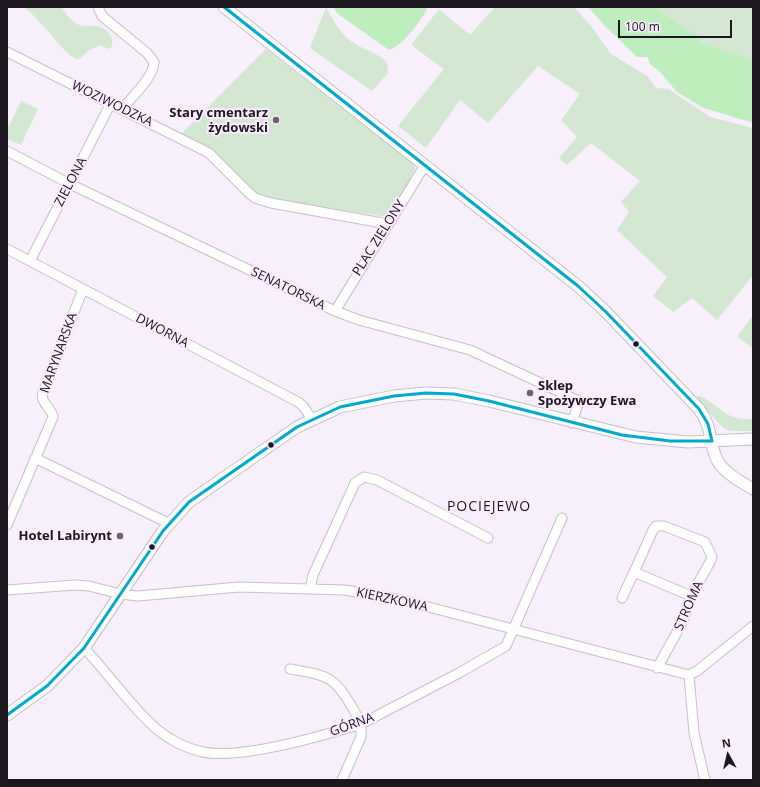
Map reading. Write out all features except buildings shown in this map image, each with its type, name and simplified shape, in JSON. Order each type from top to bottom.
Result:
[{"type":"street","points":[[98,7],[106,19],[151,57],[154,62],[154,66],[148,77],[122,109]]},
{"type":"street","points":[[224,7],[553,265],[596,301],[699,409],[708,424],[715,456],[723,467],[753,489]]},
{"type":"street","name":"WOZIWODZKA","points":[[7,52],[111,103],[213,156],[249,193],[259,200],[388,224]]},
{"type":"street","name":"ZIELONA","points":[[30,261],[111,103]]},
{"type":"street","name":"SENATORSKA","points":[[7,151],[70,184],[335,311],[359,320],[470,350],[579,401],[572,423]]},
{"type":"street","name":"PLAC ZIELONY","points":[[335,311],[425,166]]},
{"type":"street","name":"DWORNA","points":[[7,249],[298,402],[303,406],[312,419]]},
{"type":"street","name":"MARYNARSKA","points":[[7,525],[53,417],[51,411],[43,403],[43,392],[83,290]]},
{"type":"street","points":[[7,715],[47,686],[68,667],[84,648],[168,523],[196,497],[255,455],[312,419],[340,407],[365,401],[426,393],[473,398],[622,435],[650,439],[712,441],[753,439]]},
{"type":"street","points":[[35,458],[168,523]]},
{"type":"street","points":[[310,589],[313,575],[355,483],[364,477],[377,480],[488,538]]},
{"type":"street","name":"GÓRNA","points":[[84,648],[150,723],[176,742],[198,751],[219,754],[243,752],[361,724],[501,651],[509,643],[562,518]]},
{"type":"street","name":"STROMA","points":[[634,572],[656,526],[664,526],[705,542],[711,553],[711,560],[691,596],[681,626],[657,668]]},
{"type":"street","points":[[622,598],[634,572],[691,596]]},
{"type":"street","name":"KIERZKOWA","points":[[7,590],[75,585],[89,586],[120,594],[158,596],[239,587],[345,590],[371,594],[689,675]]},
{"type":"street","points":[[705,780],[694,733],[689,675],[753,626]]},
{"type":"street","points":[[290,669],[320,675],[336,683],[345,694],[361,724],[360,742],[342,780]]},
{"type":"shaded area","points":[[23,7],[62,7],[68,16],[76,23],[82,26],[97,26],[105,29],[112,38],[112,47],[108,49],[100,45],[88,51],[80,58],[77,59],[72,57],[36,18]]},
{"type":"shaded area","points":[[326,7],[335,24],[347,38],[387,62],[388,73],[372,91],[310,48]]},
{"type":"shaded area","points":[[333,7],[426,7],[427,10],[405,39],[400,44],[389,50],[338,14]]},
{"type":"shaded area","points":[[495,7],[574,7],[591,26],[611,54],[647,76],[656,88],[668,89],[710,117],[753,128],[753,275],[717,320],[692,298],[673,312],[653,296],[667,277],[617,230],[629,212],[621,202],[640,181],[591,143],[567,165],[559,158],[577,137],[561,120],[580,94],[538,66],[488,123],[460,100],[426,148],[398,126],[444,69],[411,45],[439,9],[470,35]]},
{"type":"shaded area","points":[[588,7],[655,7],[669,18],[695,34],[699,42],[753,60],[753,123],[704,108],[677,92],[659,71],[650,64],[647,57],[637,57]]},
{"type":"shaded area","points":[[605,7],[753,7],[753,96]]},
{"type":"shaded area","name":"Stary cmentarz żydowski","points":[[266,49],[414,164],[415,170],[410,177],[412,178],[388,217],[267,199],[253,192],[181,134]]},
{"type":"shaded area","points":[[21,101],[38,109],[21,145],[7,139],[7,130]]},
{"type":"shaded area","points":[[753,315],[753,348],[737,337]]},
{"type":"shaded area","points":[[697,396],[709,401],[730,416],[753,419],[753,431],[730,431],[723,428],[697,399]]},
{"type":"transit line","points":[[7,715],[47,686],[84,648],[163,531],[189,502],[297,427],[340,407],[394,396],[426,393],[454,394],[489,401],[622,435],[670,441],[712,441],[708,424],[699,409],[606,312],[578,286],[224,7]]},
{"type":"place","name":"Stary cmentarz żydowski","points":[[276,120]]},
{"type":"place","name":"Sklep Spożywczy Ewa","points":[[530,393]]},
{"type":"place","name":"Hotel Labirynt","points":[[120,536]]},
{"type":"district","name":"POCIEJEWO","points":[[489,507]]}]
